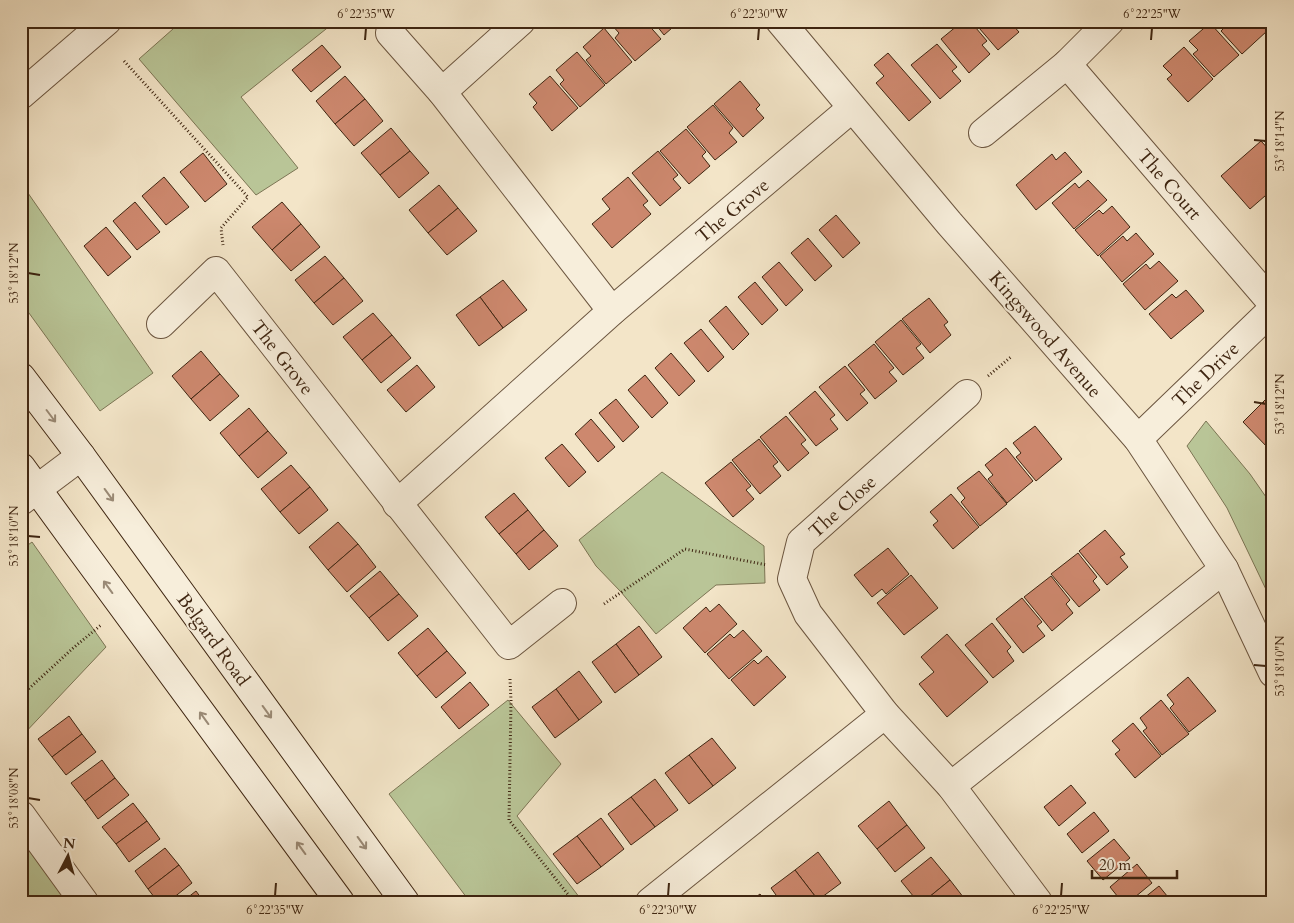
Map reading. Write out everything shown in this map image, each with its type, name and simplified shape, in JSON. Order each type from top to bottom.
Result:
[{"type":"street","points":[[21,95],[107,21]]},
{"type":"street","points":[[442,92],[521,21]]},
{"type":"street","name":"Kingswood Avenue","points":[[780,21],[949,224],[1138,439],[1224,569],[1273,673]]},
{"type":"street","points":[[984,133],[1067,64],[1110,21]]},
{"type":"street","points":[[390,33],[442,92],[612,311]]},
{"type":"street","name":"The Court","points":[[1067,64],[1273,304]]},
{"type":"street","name":"The Grove","points":[[398,504],[612,311],[852,108]]},
{"type":"street","name":"The Grove","points":[[161,324],[216,271],[509,645],[562,603]]},
{"type":"street","name":"The Drive","points":[[1138,439],[1273,309]]},
{"type":"street","name":"Belgard Road","points":[[21,377],[81,456],[405,902]]},
{"type":"street","name":"The Close","points":[[974,388],[801,542],[792,579],[808,614],[885,714],[951,786],[1038,902]]},
{"type":"street","points":[[30,495],[81,456]]},
{"type":"street","points":[[21,467],[30,495],[77,544],[340,902]]},
{"type":"street","points":[[951,786],[1224,569]]},
{"type":"street","points":[[650,902],[885,714]]},
{"type":"street","points":[[21,815],[84,902]]},
{"type":"path","points":[[340,21],[346,28]]},
{"type":"path","points":[[124,61],[248,197],[221,228],[223,245],[227,251]]},
{"type":"path","points":[[974,388],[1011,356]]},
{"type":"path","points":[[604,604],[685,549],[769,565]]},
{"type":"path","points":[[21,696],[72,648],[105,621]]},
{"type":"path","points":[[510,679],[509,820],[574,902]]},
{"type":"green space","points":[[182,21],[336,21],[241,97],[298,168],[256,195],[139,59]]},
{"type":"green space","points":[[21,183],[153,373],[100,411],[21,302]]},
{"type":"green space","points":[[1206,421],[1250,474],[1273,507],[1273,604],[1227,508],[1187,446]]},
{"type":"green space","points":[[662,472],[764,546],[765,583],[716,585],[656,634],[621,592],[596,566],[579,540]]},
{"type":"green space","points":[[32,542],[106,647],[21,737],[21,550]]},
{"type":"green space","points":[[508,700],[561,764],[517,816],[583,902],[470,902],[389,794]]},
{"type":"green space","points":[[21,802],[84,902],[21,902]]},
{"type":"building","points":[[614,21],[645,21],[661,39],[635,61],[615,38],[619,33],[611,24]]},
{"type":"building","points":[[653,21],[680,21],[664,35]]},
{"type":"building","points":[[963,21],[970,21],[987,41],[982,45],[990,54],[969,73],[941,39]]},
{"type":"building","points":[[973,21],[1012,21],[1011,23],[1019,32],[998,50]]},
{"type":"building","points":[[1220,21],[1258,21],[1267,31],[1242,54],[1221,31],[1225,27]]},
{"type":"building","points":[[1210,23],[1239,55],[1214,77],[1193,54],[1198,50],[1189,41]]},
{"type":"building","points":[[604,28],[632,62],[606,84],[586,60],[591,56],[583,47]]},
{"type":"building","points":[[937,44],[957,67],[952,71],[961,81],[940,99],[911,65]]},
{"type":"building","points":[[322,45],[341,67],[311,92],[292,70]]},
{"type":"building","points":[[1184,47],[1213,79],[1188,102],[1167,79],[1172,75],[1163,66]]},
{"type":"building","points":[[577,52],[605,85],[580,107],[560,84],[564,80],[556,70]]},
{"type":"building","points":[[888,53],[931,102],[909,121],[876,83],[884,76],[874,65]]},
{"type":"building","points":[[345,76],[365,99],[335,124],[316,101]]},
{"type":"building","points":[[550,76],[578,108],[552,131],[533,107],[537,103],[529,94]]},
{"type":"building","points":[[740,81],[760,105],[756,109],[764,118],[743,137],[714,104]]},
{"type":"building","points":[[365,99],[383,121],[354,146],[335,124]]},
{"type":"building","points":[[713,105],[733,128],[729,133],[737,142],[715,160],[687,127]]},
{"type":"building","points":[[391,128],[410,151],[380,175],[361,153]]},
{"type":"building","points":[[686,129],[706,152],[702,156],[710,166],[689,184],[660,151]]},
{"type":"building","points":[[1273,133],[1273,151],[1264,141]]},
{"type":"building","points":[[1261,141],[1273,154],[1273,189],[1250,209],[1221,176]]},
{"type":"building","points":[[410,151],[429,173],[399,198],[380,175]]},
{"type":"building","points":[[658,151],[678,175],[673,179],[681,188],[660,206],[632,173]]},
{"type":"building","points":[[1065,152],[1082,172],[1036,210],[1016,185],[1052,154],[1056,160]]},
{"type":"building","points":[[203,153],[227,184],[205,202],[180,172]]},
{"type":"building","points":[[164,177],[189,207],[166,225],[142,196]]},
{"type":"building","points":[[628,177],[648,201],[643,205],[651,214],[612,248],[592,224],[610,209],[602,199]]},
{"type":"building","points":[[1088,180],[1107,200],[1074,229],[1052,203],[1075,183],[1079,188]]},
{"type":"building","points":[[439,185],[458,208],[428,233],[409,210]]},
{"type":"building","points":[[135,202],[160,232],[137,250],[113,221]]},
{"type":"building","points":[[282,202],[301,224],[272,250],[252,227]]},
{"type":"building","points":[[1112,206],[1130,227],[1098,256],[1075,230],[1099,210],[1103,214]]},
{"type":"building","points":[[458,208],[477,231],[447,255],[428,233]]},
{"type":"building","points":[[836,215],[860,243],[843,258],[819,230]]},
{"type":"building","points":[[301,224],[320,247],[291,271],[272,250]]},
{"type":"building","points":[[106,227],[131,257],[108,276],[84,246]]},
{"type":"building","points":[[1136,233],[1154,254],[1122,282],[1100,256],[1123,236],[1127,241]]},
{"type":"building","points":[[808,238],[832,266],[815,281],[791,253]]},
{"type":"building","points":[[325,256],[344,278],[314,303],[295,280]]},
{"type":"building","points":[[1159,261],[1178,281],[1145,310],[1123,284],[1146,264],[1150,269]]},
{"type":"building","points":[[779,262],[803,290],[786,306],[762,277]]},
{"type":"building","points":[[344,278],[363,301],[333,325],[314,303]]},
{"type":"building","points":[[503,280],[527,310],[503,328],[480,297]]},
{"type":"building","points":[[755,282],[778,310],[762,325],[738,297]]},
{"type":"building","points":[[1186,290],[1204,311],[1171,339],[1149,314],[1172,294],[1176,298]]},
{"type":"building","points":[[480,297],[503,328],[479,346],[456,315]]},
{"type":"building","points":[[929,298],[948,322],[944,325],[951,335],[930,353],[902,319]]},
{"type":"building","points":[[726,306],[749,334],[733,350],[709,321]]},
{"type":"building","points":[[373,313],[392,335],[362,360],[343,337]]},
{"type":"building","points":[[901,320],[921,344],[916,348],[924,358],[903,375],[875,342]]},
{"type":"building","points":[[701,329],[724,357],[708,372],[684,343]]},
{"type":"building","points":[[392,335],[411,358],[381,383],[362,360]]},
{"type":"building","points":[[874,344],[894,368],[889,372],[897,381],[875,399],[848,365]]},
{"type":"building","points":[[201,351],[220,374],[191,399],[172,376]]},
{"type":"building","points":[[671,353],[695,381],[679,396],[655,368]]},
{"type":"building","points":[[417,365],[435,387],[406,412],[387,390]]},
{"type":"building","points":[[845,366],[865,390],[860,394],[868,403],[847,421],[819,387]]},
{"type":"building","points":[[220,374],[239,396],[210,421],[191,399]]},
{"type":"building","points":[[645,375],[668,403],[652,418],[628,390]]},
{"type":"building","points":[[815,391],[835,415],[830,419],[838,429],[816,446],[789,413]]},
{"type":"building","points":[[1273,392],[1273,412],[1263,402]]},
{"type":"building","points":[[616,399],[639,427],[623,442],[599,413]]},
{"type":"building","points":[[1263,402],[1273,412],[1273,446],[1269,449],[1243,422]]},
{"type":"building","points":[[249,408],[268,431],[239,456],[220,433]]},
{"type":"building","points":[[786,416],[806,440],[801,444],[809,453],[788,471],[760,437]]},
{"type":"building","points":[[591,419],[615,447],[598,462],[575,434]]},
{"type":"building","points":[[1035,426],[1062,459],[1036,481],[1016,457],[1021,453],[1013,443]]},
{"type":"building","points":[[268,431],[287,453],[258,478],[239,456]]},
{"type":"building","points":[[759,439],[778,462],[773,466],[781,476],[760,494],[732,460]]},
{"type":"building","points":[[562,444],[586,472],[569,487],[545,458]]},
{"type":"building","points":[[1006,448],[1033,481],[1007,503],[988,479],[993,475],[985,465]]},
{"type":"building","points":[[731,462],[751,486],[746,490],[754,499],[733,517],[705,483]]},
{"type":"building","points":[[291,465],[310,487],[280,512],[261,489]]},
{"type":"building","points":[[979,471],[1007,504],[980,526],[961,502],[965,498],[957,488]]},
{"type":"building","points":[[310,487],[328,510],[299,534],[280,512]]},
{"type":"building","points":[[514,493],[528,510],[499,534],[485,517]]},
{"type":"building","points":[[951,494],[979,527],[953,549],[933,525],[938,521],[930,512]]},
{"type":"building","points":[[528,510],[544,530],[516,554],[499,534]]},
{"type":"building","points":[[338,522],[358,544],[328,570],[309,547]]},
{"type":"building","points":[[544,530],[558,546],[529,570],[516,554]]},
{"type":"building","points":[[1105,530],[1125,554],[1120,557],[1128,567],[1107,585],[1079,551]]},
{"type":"building","points":[[358,544],[376,567],[347,592],[328,570]]},
{"type":"building","points":[[888,548],[909,574],[886,594],[882,589],[872,597],[854,575]]},
{"type":"building","points":[[1078,553],[1097,577],[1093,581],[1100,590],[1079,607],[1051,574]]},
{"type":"building","points":[[380,571],[399,594],[369,618],[350,596]]},
{"type":"building","points":[[911,575],[938,608],[904,635],[877,603]]},
{"type":"building","points":[[1051,576],[1070,600],[1066,604],[1073,613],[1052,631],[1024,597]]},
{"type":"building","points":[[399,594],[418,616],[388,641],[369,618]]},
{"type":"building","points":[[1022,598],[1042,622],[1037,626],[1045,636],[1023,653],[996,619]]},
{"type":"building","points":[[719,604],[737,624],[705,653],[683,628],[706,607],[710,612]]},
{"type":"building","points":[[992,623],[1011,647],[1007,651],[1014,661],[993,678],[965,645]]},
{"type":"building","points":[[639,626],[662,657],[639,675],[616,644]]},
{"type":"building","points":[[428,628],[447,651],[417,676],[398,653]]},
{"type":"building","points":[[743,630],[762,651],[729,679],[707,654],[730,634],[734,638]]},
{"type":"building","points":[[947,634],[988,682],[947,717],[919,684],[934,672],[921,657]]},
{"type":"building","points":[[616,644],[639,675],[615,693],[592,662]]},
{"type":"building","points":[[447,651],[466,673],[436,698],[417,676]]},
{"type":"building","points":[[767,656],[786,677],[754,706],[731,680],[754,660],[758,664]]},
{"type":"building","points":[[579,671],[602,702],[579,720],[556,689]]},
{"type":"building","points":[[1188,677],[1216,711],[1189,732],[1170,708],[1174,704],[1167,695]]},
{"type":"building","points":[[470,682],[489,705],[459,729],[441,707]]},
{"type":"building","points":[[556,689],[579,720],[555,738],[532,707]]},
{"type":"building","points":[[1161,700],[1189,734],[1162,755],[1143,731],[1147,728],[1140,718]]},
{"type":"building","points":[[69,716],[82,734],[52,757],[38,739]]},
{"type":"building","points":[[1133,723],[1161,756],[1135,778],[1115,754],[1120,750],[1112,741]]},
{"type":"building","points":[[82,734],[96,752],[66,775],[52,757]]},
{"type":"building","points":[[712,738],[736,768],[713,786],[689,755]]},
{"type":"building","points":[[689,755],[713,786],[689,804],[665,773]]},
{"type":"building","points":[[102,760],[115,778],[85,801],[71,783]]},
{"type":"building","points":[[115,778],[129,795],[98,819],[85,801]]},
{"type":"building","points":[[655,779],[678,810],[655,827],[631,797]]},
{"type":"building","points":[[1071,785],[1086,803],[1059,826],[1044,807]]},
{"type":"building","points":[[631,797],[655,827],[631,845],[608,814]]},
{"type":"building","points":[[889,801],[907,825],[877,849],[858,826]]},
{"type":"building","points":[[133,803],[147,821],[116,844],[102,827]]},
{"type":"building","points":[[1094,812],[1109,831],[1082,853],[1067,834]]},
{"type":"building","points":[[601,818],[624,849],[601,867],[577,836]]},
{"type":"building","points":[[147,821],[160,839],[129,862],[116,844]]},
{"type":"building","points":[[907,825],[925,848],[895,872],[877,849]]},
{"type":"building","points":[[577,836],[601,867],[577,884],[553,854]]},
{"type":"building","points":[[1114,839],[1130,858],[1103,880],[1087,861]]},
{"type":"building","points":[[165,848],[179,865],[148,889],[135,871]]},
{"type":"building","points":[[818,852],[841,883],[818,900],[795,870]]},
{"type":"building","points":[[931,857],[950,880],[923,902],[918,902],[901,881]]},
{"type":"building","points":[[1137,864],[1152,883],[1129,902],[1122,902],[1110,887]]},
{"type":"building","points":[[179,865],[192,883],[168,902],[158,902],[148,889]]},
{"type":"building","points":[[795,870],[818,900],[816,902],[781,902],[771,888]]},
{"type":"building","points":[[950,880],[967,902],[923,902]]},
{"type":"building","points":[[1159,886],[1172,902],[1139,902]]},
{"type":"building","points":[[196,891],[204,902],[182,902]]},
{"type":"building","points":[[760,894],[766,902],[749,902]]}]
